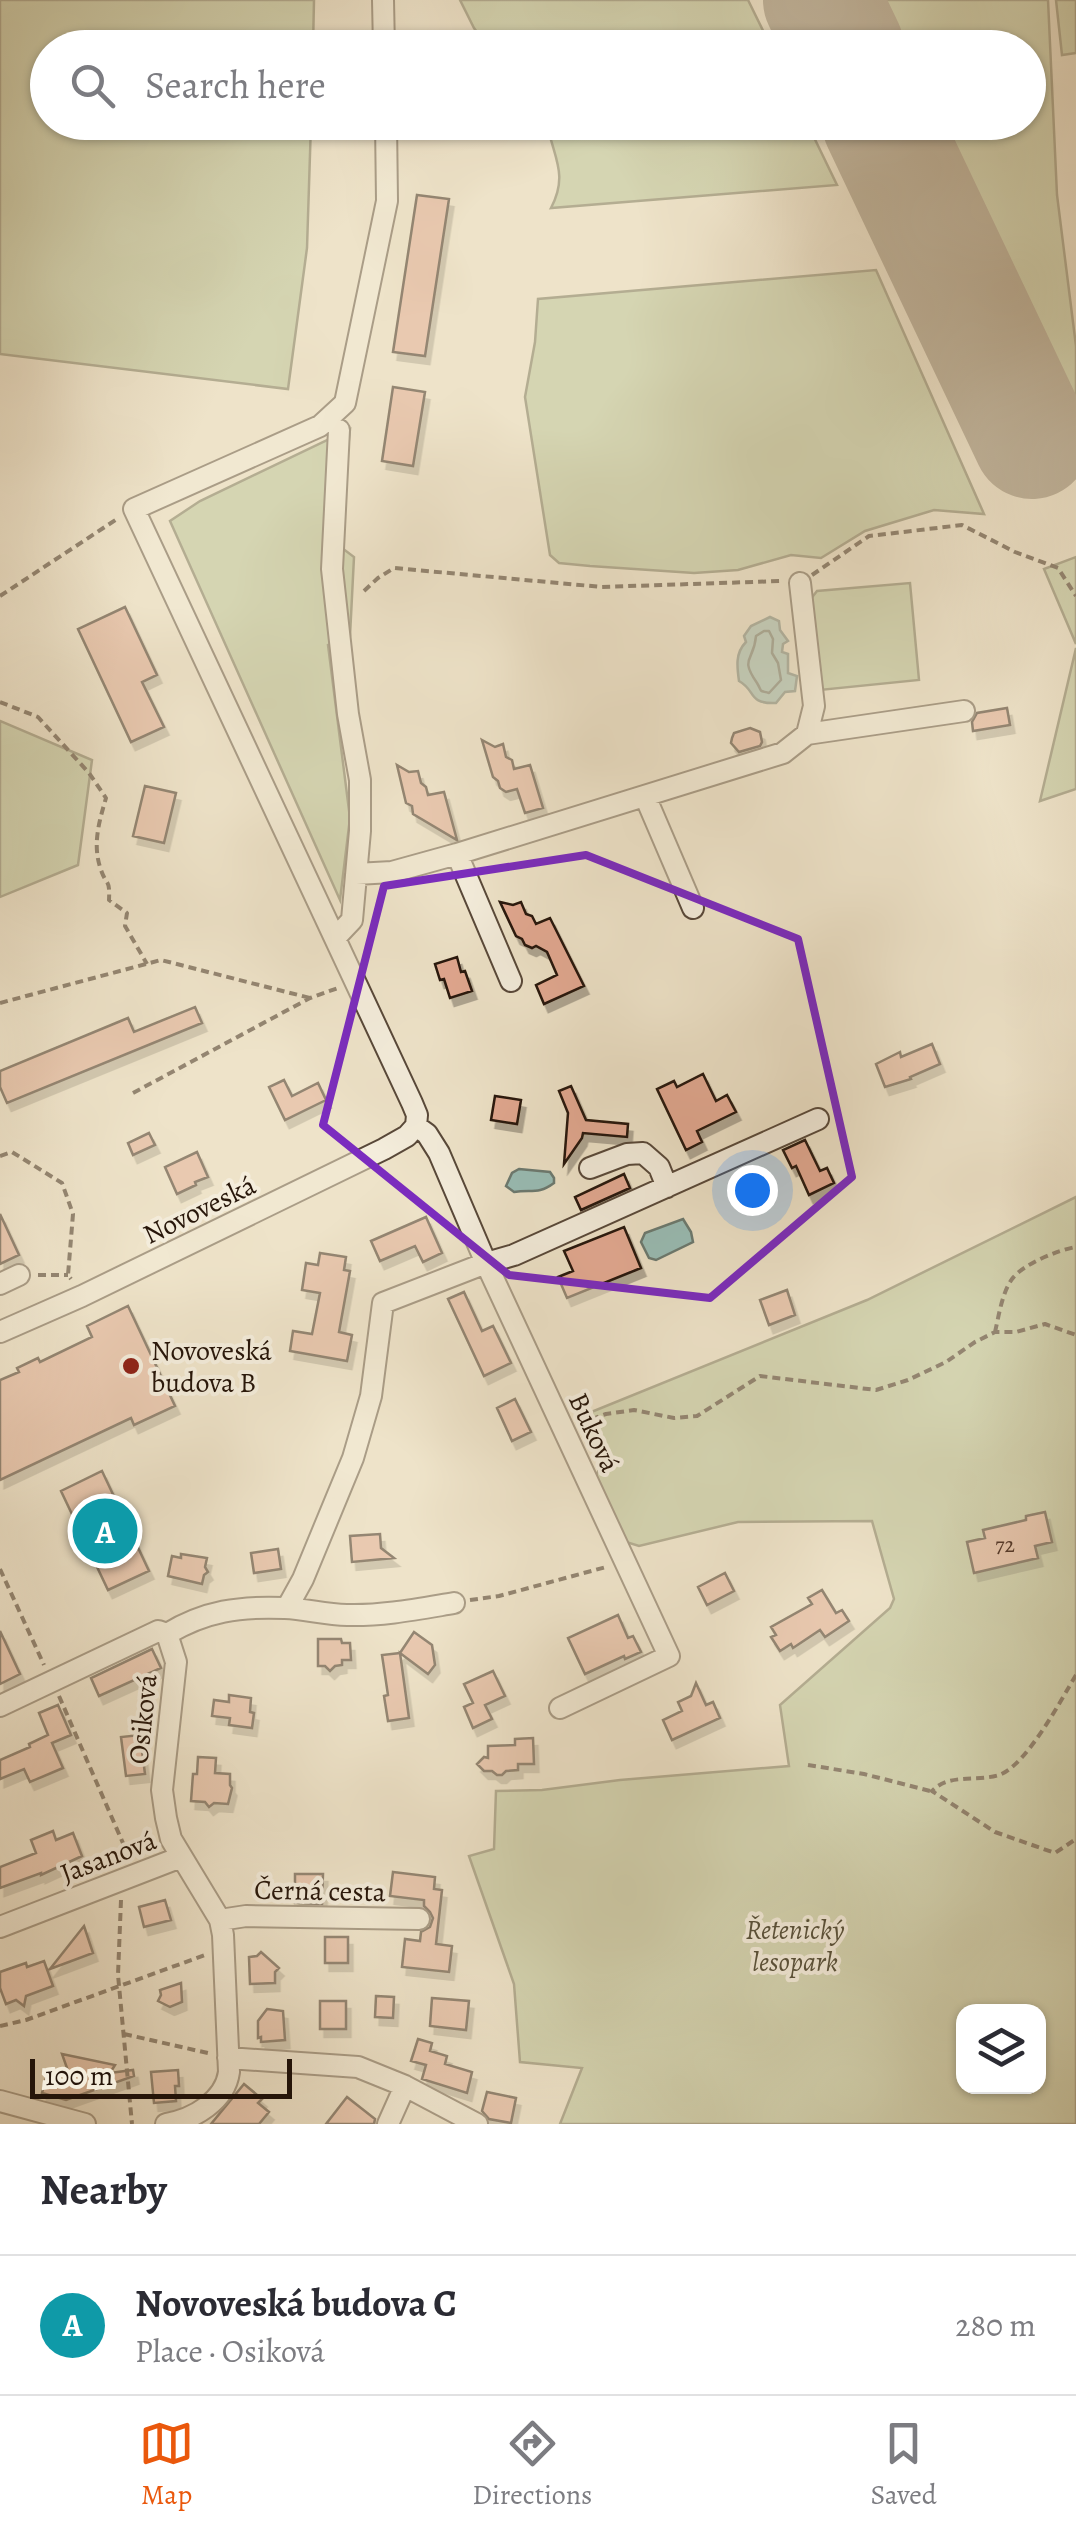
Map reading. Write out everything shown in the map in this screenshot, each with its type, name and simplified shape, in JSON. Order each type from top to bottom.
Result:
[{"type":"street","points":[[384,0],[384,30]]},
{"type":"street","points":[[134,509],[320,426],[345,402],[388,201],[386,140]]},
{"type":"street","points":[[335,938],[352,920],[360,831],[360,780],[348,714],[332,569],[339,430]]},
{"type":"street","name":"Buková","points":[[134,509],[412,1102],[416,1126],[436,1146],[668,1656],[560,1708]]},
{"type":"street","points":[[800,583],[814,706],[807,734]]},
{"type":"street","points":[[356,874],[392,872],[645,796],[783,753],[807,734],[964,711]]},
{"type":"street","points":[[645,796],[693,908]]},
{"type":"street","points":[[457,854],[511,980]]},
{"type":"street","points":[[288,1608],[353,1458],[371,1396],[383,1303],[514,1256],[818,1119]]},
{"type":"street","name":"Novoveská","points":[[0,1332],[400,1141],[416,1126]]},
{"type":"street","points":[[590,1168],[626,1154],[643,1154],[659,1167],[668,1187]]},
{"type":"street","points":[[167,1634],[206,1614],[236,1609],[392,1614],[454,1602]]},
{"type":"street","name":"Osiková","points":[[0,1706],[158,1631],[167,1634],[176,1662],[162,1790],[171,1839],[220,1920]]},
{"type":"street","name":"Jasanová","points":[[0,1928],[180,1857]]},
{"type":"street","name":"Černá cesta","points":[[220,1920],[246,1916],[419,1919]]},
{"type":"street","points":[[166,2124],[195,2119],[227,2086],[219,2056],[224,1948],[220,1920]]},
{"type":"street","points":[[219,2056],[358,2068],[405,2086],[477,2124]]},
{"type":"street","points":[[388,2124],[405,2086]]},
{"type":"street","points":[[0,2101],[85,2124]]},
{"type":"path","points":[[0,596],[134,509]]},
{"type":"path","points":[[364,590],[394,568],[602,587],[777,580],[800,583],[869,536],[962,525],[1014,552],[1058,568],[1076,596]]},
{"type":"path","points":[[0,702],[38,717],[89,773],[106,798],[96,837],[101,872],[110,882],[109,900],[127,912],[124,926],[146,964]]},
{"type":"path","points":[[0,1003],[161,960],[310,998]]},
{"type":"path","points":[[133,1094],[310,998],[354,980]]},
{"type":"path","points":[[0,1156],[12,1152],[62,1183],[72,1214],[68,1275],[10,1279]]},
{"type":"path","points":[[995,1332],[1013,1277],[1047,1256],[1076,1247]]},
{"type":"path","points":[[564,1430],[606,1414],[634,1410],[674,1418],[697,1416],[760,1376],[876,1390],[946,1362],[995,1332],[1016,1332],[1045,1324],[1076,1335]]},
{"type":"path","points":[[454,1602],[500,1596],[625,1562]]},
{"type":"path","points":[[0,1569],[52,1681],[129,1877],[119,1986],[132,2124]]},
{"type":"path","points":[[932,1791],[941,1782],[1002,1774],[1034,1745],[1076,1675]]},
{"type":"path","points":[[808,1766],[864,1774],[932,1791],[995,1832],[1055,1853],[1076,1839]]},
{"type":"path","points":[[0,2026],[224,1948]]},
{"type":"path","points":[[124,2034],[219,2056]]},
{"type":"highlighted area","points":[[586,855],[798,939],[852,1177],[710,1298],[509,1275],[323,1125],[384,886]]},
{"type":"green space","points":[[0,0],[314,0],[313,30],[30,30],[30,140],[310,140],[307,248],[288,389],[0,354]]},
{"type":"green space","points":[[460,0],[748,0],[763,30],[475,30]]},
{"type":"green space","points":[[872,0],[1048,0],[1057,195],[1076,346],[1076,426],[938,140],[1046,140],[1046,30],[886,30]]},
{"type":"green space","points":[[1056,0],[1076,0],[1076,53],[1062,55]]},
{"type":"green space","points":[[551,140],[815,140],[837,185],[551,208],[559,185]]},
{"type":"green space","points":[[876,270],[984,514],[934,510],[865,531],[821,558],[791,555],[738,570],[694,573],[590,566],[559,563],[550,555],[525,397],[538,299]]},
{"type":"green space","points":[[350,429],[338,545],[354,557],[350,636],[328,645],[350,818],[340,900],[170,521],[200,501]]},
{"type":"green space","points":[[1076,557],[1076,644],[1044,569]]},
{"type":"green space","points":[[910,583],[919,680],[820,690],[810,600],[817,591]]},
{"type":"green space","points":[[1076,648],[1076,789],[1040,801]]},
{"type":"green space","points":[[0,721],[92,760],[78,865],[0,897]]},
{"type":"green space","name":"Řetenický lesopark","points":[[1076,1197],[1076,2124],[560,2124],[582,2068],[520,2062],[514,1984],[469,1856],[494,1849],[496,1791],[789,1766],[780,1705],[890,1608],[894,1599],[872,1521],[738,1522],[639,1546],[623,1541],[594,1479],[601,1466],[579,1417],[867,1300]]},
{"type":"water","points":[[770,617],[779,621],[788,641],[782,652],[788,654],[788,673],[797,676],[795,691],[785,692],[776,703],[756,699],[739,681],[738,671],[744,636],[751,626]]},
{"type":"water","points":[[519,1169],[550,1172],[554,1183],[539,1190],[514,1192],[506,1186],[512,1173]]},
{"type":"water","points":[[683,1219],[693,1242],[656,1260],[649,1258],[641,1242],[645,1233]]},
{"type":"building","points":[[417,195],[449,199],[425,356],[393,352]]},
{"type":"building","points":[[393,387],[425,392],[413,466],[382,461]]},
{"type":"building","points":[[125,607],[157,675],[142,682],[164,727],[131,742],[78,629]]},
{"type":"building","points":[[1007,708],[1010,725],[973,731],[977,713]]},
{"type":"building","points":[[750,728],[760,732],[762,742],[739,752],[731,743],[734,733]]},
{"type":"building","points":[[482,740],[495,747],[503,744],[514,769],[530,765],[543,808],[525,813],[517,789],[506,792],[500,788]]},
{"type":"building","points":[[397,765],[409,772],[418,771],[428,795],[444,792],[457,840],[413,814],[412,806],[406,803]]},
{"type":"building","points":[[145,786],[176,793],[164,843],[133,836]]},
{"type":"building","points":[[500,902],[521,902],[536,924],[550,918],[584,986],[544,1004],[536,985],[557,975],[547,952],[525,945],[516,936]]},
{"type":"building","points":[[457,957],[472,991],[450,998],[435,964]]},
{"type":"building","points":[[195,1007],[202,1023],[7,1103],[0,1087],[0,1071],[128,1018],[134,1032]]},
{"type":"building","points":[[932,1044],[940,1064],[885,1087],[876,1064],[900,1052],[901,1057]]},
{"type":"building","points":[[703,1074],[716,1101],[727,1095],[736,1112],[697,1131],[702,1142],[686,1150],[657,1089],[674,1081],[677,1087]]},
{"type":"building","points":[[284,1080],[292,1096],[318,1083],[326,1100],[285,1120],[269,1087]]},
{"type":"building","points":[[571,1086],[586,1120],[628,1124],[627,1137],[583,1133],[564,1164],[568,1113],[559,1091]]},
{"type":"building","points":[[495,1096],[521,1100],[517,1124],[491,1120]]},
{"type":"building","points":[[149,1133],[155,1145],[133,1155],[128,1143]]},
{"type":"building","points":[[805,1140],[820,1171],[827,1168],[834,1183],[809,1195],[796,1166],[792,1168],[783,1150]]},
{"type":"building","points":[[197,1152],[208,1177],[177,1194],[165,1167]]},
{"type":"building","points":[[624,1174],[630,1188],[581,1210],[575,1197]]},
{"type":"building","points":[[0,1214],[19,1255],[0,1264]]},
{"type":"building","points":[[426,1217],[442,1253],[423,1262],[415,1246],[380,1261],[371,1241]]},
{"type":"building","points":[[624,1227],[641,1268],[567,1298],[558,1277],[573,1271],[564,1251]]},
{"type":"building","points":[[320,1253],[346,1257],[344,1270],[350,1271],[339,1332],[352,1335],[347,1361],[290,1351],[293,1331],[312,1334],[320,1293],[302,1290],[306,1263],[318,1265]]},
{"type":"building","points":[[787,1290],[795,1315],[769,1325],[760,1300]]},
{"type":"building","points":[[464,1292],[482,1331],[493,1326],[511,1363],[484,1376],[448,1299]]},
{"type":"building","points":[[128,1306],[175,1406],[134,1425],[131,1418],[0,1480],[0,1380],[38,1358],[40,1362],[92,1337],[87,1326]]},
{"type":"building","points":[[515,1399],[531,1432],[512,1441],[497,1408]]},
{"type":"building","points":[[102,1471],[149,1571],[108,1590],[61,1491]]},
{"type":"building","points":[[1045,1512],[1052,1542],[1035,1546],[1038,1558],[974,1573],[967,1542],[985,1538],[983,1530]]},
{"type":"building","points":[[380,1534],[381,1548],[394,1558],[352,1562],[350,1536]]},
{"type":"building","points":[[278,1549],[281,1569],[254,1573],[251,1553]]},
{"type":"building","points":[[181,1554],[207,1558],[208,1572],[202,1584],[168,1576],[172,1556],[181,1558]]},
{"type":"building","points":[[725,1573],[734,1591],[707,1605],[698,1587]]},
{"type":"building","points":[[822,1590],[836,1613],[842,1610],[849,1621],[825,1637],[820,1630],[793,1648],[791,1644],[780,1651],[771,1637],[776,1635],[771,1627],[812,1604],[808,1598]]},
{"type":"building","points":[[618,1615],[628,1638],[633,1636],[641,1652],[585,1674],[568,1638]]},
{"type":"building","points":[[0,1631],[20,1674],[0,1684]]},
{"type":"building","points":[[414,1632],[432,1645],[435,1665],[428,1674],[400,1653]]},
{"type":"building","points":[[318,1639],[350,1643],[351,1660],[342,1660],[342,1665],[330,1671],[318,1666]]},
{"type":"building","points":[[152,1649],[161,1668],[99,1696],[91,1678]]},
{"type":"building","points":[[400,1653],[409,1718],[388,1721],[382,1655]]},
{"type":"building","points":[[493,1671],[505,1696],[485,1705],[492,1719],[473,1728],[464,1707],[473,1703],[464,1684]]},
{"type":"building","points":[[696,1683],[706,1705],[713,1702],[720,1718],[672,1740],[663,1720],[682,1711],[678,1702],[691,1696]]},
{"type":"building","points":[[229,1695],[251,1698],[252,1728],[229,1725],[230,1718],[212,1716],[214,1700],[229,1702]]},
{"type":"building","points":[[58,1705],[71,1735],[52,1743],[63,1768],[30,1782],[24,1769],[0,1779],[0,1760],[48,1735],[39,1713]]},
{"type":"building","points":[[140,1735],[145,1774],[126,1776],[121,1737]]},
{"type":"building","points":[[533,1738],[534,1764],[518,1764],[518,1770],[497,1775],[477,1764],[488,1758],[488,1746],[515,1745],[515,1739]]},
{"type":"building","points":[[198,1757],[216,1758],[215,1773],[230,1774],[228,1804],[214,1803],[209,1807],[205,1802],[191,1801]]},
{"type":"building","points":[[53,1831],[56,1840],[73,1833],[82,1856],[0,1888],[0,1867],[36,1853],[31,1840]]},
{"type":"building","points":[[393,1872],[435,1877],[434,1889],[442,1890],[436,1944],[452,1946],[449,1972],[402,1967],[405,1939],[420,1941],[421,1932],[430,1927],[433,1918],[424,1900],[390,1896]]},
{"type":"building","points":[[295,1874],[323,1874],[322,1904],[295,1903]]},
{"type":"building","points":[[165,1900],[171,1920],[144,1927],[139,1907]]},
{"type":"building","points":[[84,1926],[93,1953],[50,1969]]},
{"type":"building","points":[[325,1937],[348,1937],[348,1963],[325,1963]]},
{"type":"building","points":[[261,1952],[279,1968],[275,1983],[250,1984],[249,1957]]},
{"type":"building","points":[[44,1961],[53,1986],[26,1996],[24,2006],[16,2000],[6,2004],[0,1972]]},
{"type":"building","points":[[181,1983],[182,2002],[170,2007],[158,2001],[160,1990]]},
{"type":"building","points":[[376,1996],[394,1997],[393,2018],[375,2017]]},
{"type":"building","points":[[432,1998],[469,2001],[466,2030],[430,2026]]},
{"type":"building","points":[[320,2001],[346,2001],[346,2029],[320,2029]]},
{"type":"building","points":[[267,2009],[283,2011],[285,2040],[261,2042],[258,2038],[258,2021]]},
{"type":"building","points":[[418,2039],[432,2043],[430,2051],[447,2056],[445,2064],[472,2072],[467,2093],[422,2079],[426,2065],[411,2061]]},
{"type":"building","points":[[62,2054],[115,2065],[110,2073],[133,2070],[134,2076],[66,2100],[42,2093],[46,2078],[73,2085]]},
{"type":"building","points":[[178,2070],[176,2101],[154,2103],[151,2072]]},
{"type":"building","points":[[244,2084],[262,2099],[258,2103],[269,2112],[259,2124],[211,2124]]},
{"type":"building","points":[[487,2092],[516,2098],[511,2123],[489,2119],[482,2111]]},
{"type":"building","points":[[347,2097],[375,2119],[374,2124],[326,2124]]},
{"type":"runway","points":[[822,0],[836,30]]},
{"type":"runway","points":[[890,140],[1032,440]]},
{"type":"place","name":"Novoveská budova B","points":[[131,1366]]},
{"type":"place","name":"Novoveská budova C","points":[[105,1531]]}]
